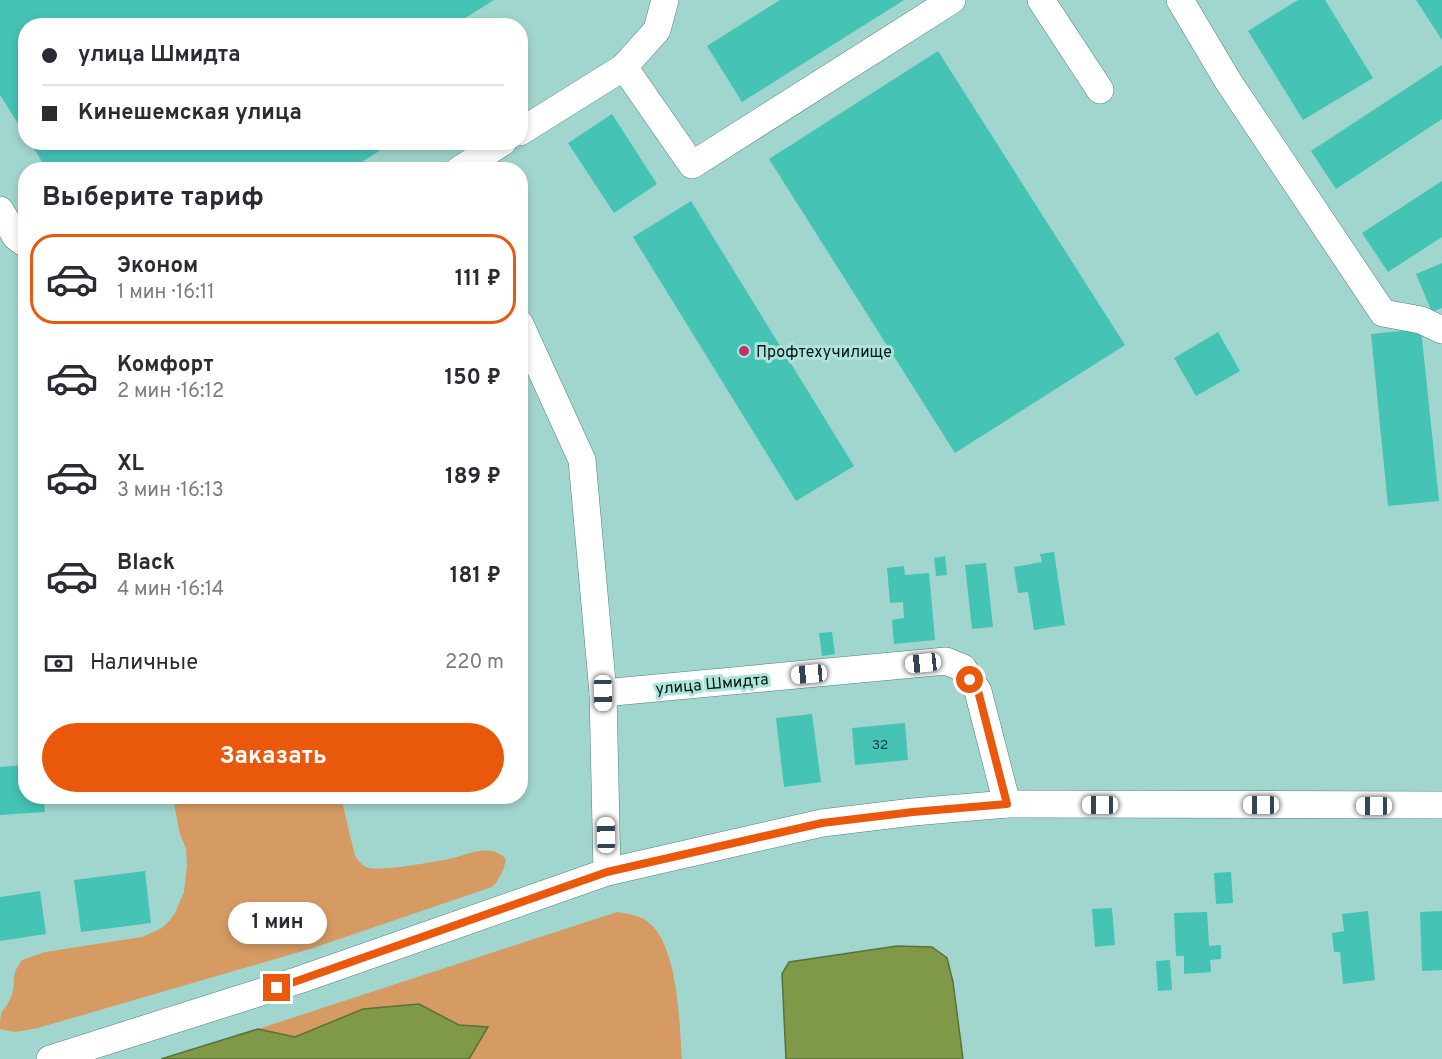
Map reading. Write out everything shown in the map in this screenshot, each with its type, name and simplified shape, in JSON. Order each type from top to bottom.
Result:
[{"type":"street","points":[[528,127],[624,68],[657,30],[665,0]]},
{"type":"street","points":[[624,68],[692,165],[952,0]]},
{"type":"street","points":[[1041,0],[1100,90]]},
{"type":"street","points":[[1180,0],[1228,81],[1383,313],[1421,320],[1442,330]]},
{"type":"street","points":[[472,162],[490,150]]},
{"type":"street","points":[[0,210],[18,238]]},
{"type":"street","points":[[528,342],[582,460],[603,693],[607,872]]},
{"type":"street","name":"улица Шмидта","points":[[603,693],[946,661],[963,668],[978,691],[1007,804]]},
{"type":"street","points":[[50,1059],[299,980],[607,872],[822,823],[1007,804],[1442,806]]},
{"type":"shaded area","points":[[174,804],[343,804],[355,856],[361,864],[369,868],[409,866],[486,850],[493,851],[506,859],[501,874],[492,887],[313,948],[38,1028],[15,1032],[0,1029],[2,1013],[13,992],[14,975],[22,960],[45,952],[142,937],[162,928],[170,920],[184,892],[187,866],[186,849],[179,831]]},
{"type":"shaded area","points":[[617,912],[644,919],[656,930],[664,945],[675,983],[682,1059],[469,1059],[488,1027],[459,1025],[419,1004],[363,1009],[295,1037],[258,1029]]},
{"type":"shaded area","points":[[897,946],[932,947],[947,958],[953,982],[963,1059],[786,1059],[782,974],[789,962]]},
{"type":"shaded area","points":[[419,1004],[459,1025],[488,1027],[469,1059],[161,1059],[258,1029],[295,1037],[363,1009]]},
{"type":"building","points":[[0,0],[494,0],[465,18],[18,18],[18,123],[0,95]]},
{"type":"building","points":[[780,0],[904,0],[742,102],[707,46]]},
{"type":"building","points":[[1298,0],[1325,0],[1373,78],[1303,120],[1248,31]]},
{"type":"building","points":[[1416,0],[1442,0],[1442,40]]},
{"type":"building","points":[[938,51],[1125,345],[955,453],[769,159]]},
{"type":"building","points":[[1442,65],[1442,119],[1336,189],[1311,151]]},
{"type":"building","points":[[612,114],[657,184],[614,213],[568,143]]},
{"type":"building","points":[[35,150],[381,150],[362,162],[42,162]]},
{"type":"building","points":[[1442,181],[1442,237],[1388,272],[1362,233]]},
{"type":"building","name":"Профтехучилище","points":[[691,201],[854,466],[796,501],[633,237]]},
{"type":"building","points":[[1442,263],[1442,308],[1432,312],[1416,274]]},
{"type":"building","points":[[1421,329],[1439,501],[1388,506],[1371,334]]},
{"type":"building","points":[[1218,332],[1240,371],[1196,396],[1174,358]]},
{"type":"building","points":[[1054,552],[1065,625],[1034,630],[1028,592],[1018,593],[1014,567],[1042,562],[1040,554]]},
{"type":"building","points":[[945,556],[947,575],[936,576],[934,558]]},
{"type":"building","points":[[986,563],[993,627],[972,629],[965,565]]},
{"type":"building","points":[[904,566],[905,575],[929,573],[935,640],[894,644],[892,620],[904,618],[903,602],[890,603],[887,568]]},
{"type":"building","points":[[832,632],[835,654],[822,656],[819,633]]},
{"type":"building","points":[[812,714],[821,782],[784,787],[776,718]]},
{"type":"building","points":[[905,723],[908,760],[855,765],[852,728]]},
{"type":"building","points":[[18,766],[18,804],[44,804],[45,812],[0,815],[0,767]]},
{"type":"building","points":[[145,871],[151,923],[81,932],[74,880]]},
{"type":"building","points":[[1231,872],[1233,903],[1216,904],[1214,873]]},
{"type":"building","points":[[40,891],[46,934],[0,941],[0,897]]},
{"type":"building","points":[[1112,908],[1115,945],[1095,947],[1092,909]]},
{"type":"building","points":[[1368,911],[1375,980],[1343,984],[1340,952],[1334,952],[1332,933],[1344,931],[1342,914]]},
{"type":"building","points":[[1442,911],[1442,970],[1422,971],[1420,912]]},
{"type":"building","points":[[1207,912],[1209,946],[1221,945],[1221,959],[1210,960],[1211,972],[1184,974],[1184,956],[1176,956],[1174,913]]},
{"type":"building","points":[[1170,960],[1172,990],[1158,991],[1156,961]]},
{"type":"place","name":"Профтехучилище","points":[[744,351]]},
{"type":"route","points":[[277,988],[607,872],[822,823],[1007,804],[978,691],[970,680]]}]
